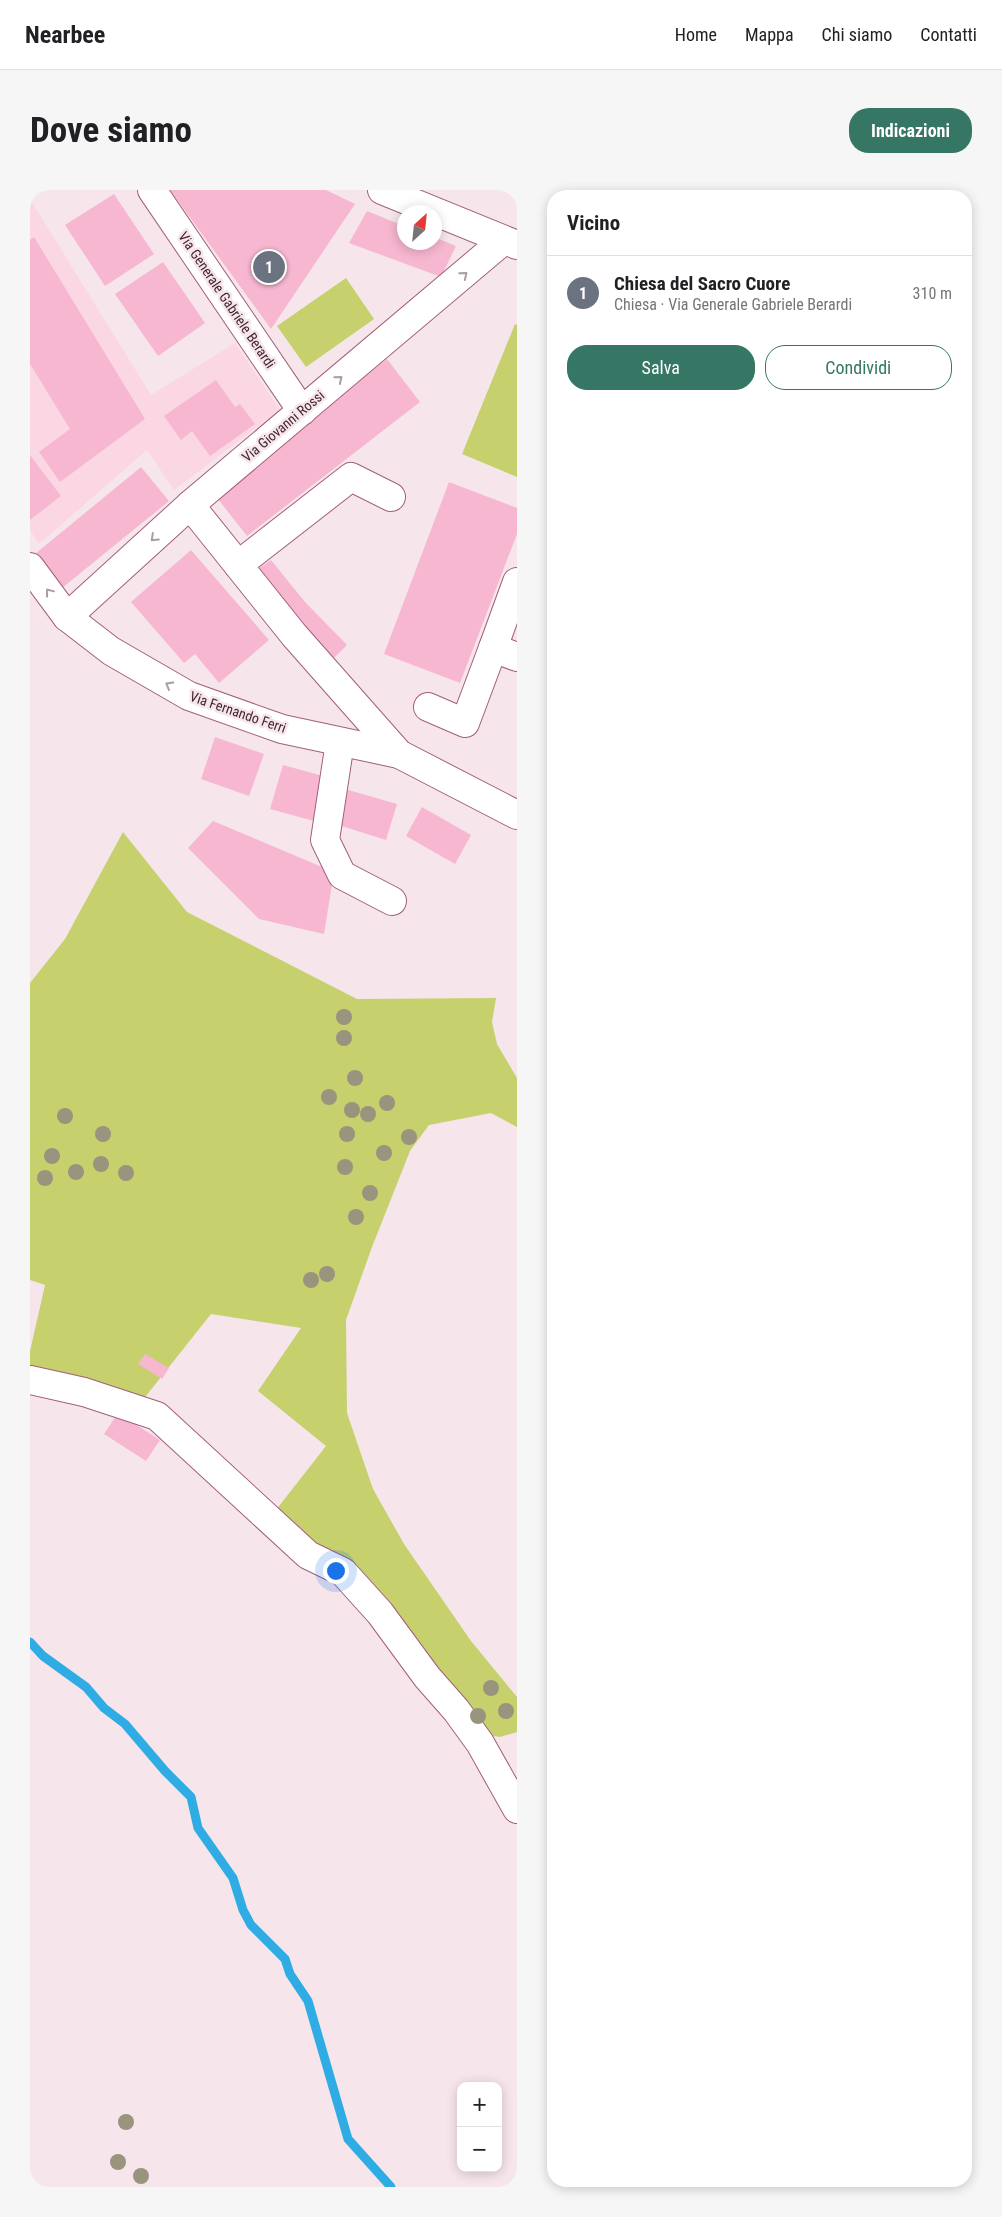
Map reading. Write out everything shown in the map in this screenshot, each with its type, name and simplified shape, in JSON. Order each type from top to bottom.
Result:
[{"type":"street","name":"Via Generale Gabriele Berardi","points":[[152,190],[302,411]]},
{"type":"street","points":[[382,190],[510,243]]},
{"type":"street","name":"Via Giovanni Rossi","points":[[67,617],[190,505],[302,411],[510,243]]},
{"type":"street","points":[[238,565],[351,477],[391,497]]},
{"type":"street","name":"Via Fernando Ferri","points":[[190,505],[294,635],[399,754]]},
{"type":"street","name":"Via Fernando Ferri","points":[[30,567],[67,617],[111,651],[189,696],[282,729],[399,754],[517,815]]},
{"type":"street","points":[[428,707],[465,723],[505,652],[517,582]]},
{"type":"street","points":[[340,742],[325,840],[342,876],[392,901]]},
{"type":"street","points":[[30,1380],[84,1392],[157,1416],[203,1456],[308,1554],[343,1572],[365,1595],[427,1677],[456,1710],[480,1743],[517,1809]]},
{"type":"shaded area","points":[[30,199],[151,395],[235,343],[280,410],[174,490],[147,450],[39,544],[30,530],[30,520],[61,496],[30,455]]},
{"type":"green space","points":[[346,278],[374,319],[306,367],[277,326]]},
{"type":"green space","points":[[515,324],[517,325],[517,477],[462,454]]},
{"type":"green space","points":[[123,832],[187,912],[357,999],[496,998],[492,1022],[497,1044],[517,1078],[517,1127],[491,1113],[429,1125],[410,1151],[372,1247],[346,1320],[347,1413],[373,1489],[404,1544],[471,1641],[517,1697],[517,1732],[500,1737],[480,1734],[272,1515],[326,1446],[258,1391],[301,1328],[211,1314],[138,1406],[30,1377],[30,1351],[45,1285],[30,1280],[30,983],[65,939]]},
{"type":"building","points":[[170,190],[326,190],[355,204],[271,329]]},
{"type":"building","points":[[114,194],[154,254],[105,286],[65,225]]},
{"type":"building","points":[[367,211],[397,223],[397,250],[442,250],[442,240],[456,246],[441,277],[349,243]]},
{"type":"building","points":[[34,237],[145,419],[60,482],[39,452],[70,429],[30,364],[30,240]]},
{"type":"building","points":[[163,262],[205,323],[158,356],[115,294]]},
{"type":"building","points":[[387,359],[420,402],[247,536],[214,494]]},
{"type":"building","points":[[216,380],[235,407],[240,404],[255,424],[210,456],[192,431],[181,440],[164,416]]},
{"type":"building","points":[[30,455],[61,496],[30,520]]},
{"type":"building","points":[[141,467],[169,501],[62,588],[35,554]]},
{"type":"building","points":[[449,482],[517,508],[517,534],[460,683],[384,654]]},
{"type":"building","points":[[191,550],[269,640],[219,683],[195,654],[184,663],[131,602]]},
{"type":"building","points":[[271,560],[305,602],[347,645],[334,658],[294,620],[255,571]]},
{"type":"building","points":[[215,737],[264,754],[249,796],[201,779]]},
{"type":"building","points":[[283,765],[334,779],[321,823],[270,809]]},
{"type":"building","points":[[345,789],[397,804],[386,840],[335,824]]},
{"type":"building","points":[[422,807],[471,835],[455,864],[406,836]]},
{"type":"building","points":[[213,821],[334,872],[324,934],[259,919],[188,848]]},
{"type":"building","points":[[145,1354],[169,1368],[162,1379],[138,1364]]},
{"type":"building","points":[[118,1413],[160,1440],[146,1461],[104,1434]]},
{"type":"waterway","points":[[30,1642],[43,1656],[86,1687],[104,1708],[125,1724],[165,1771],[191,1797],[198,1828],[233,1878],[243,1910],[251,1925],[285,1959],[290,1974],[308,2001],[348,2139],[391,2187]]},
{"type":"place","name":"Chiesa del Sacro Cuore","points":[[269,267]]}]
